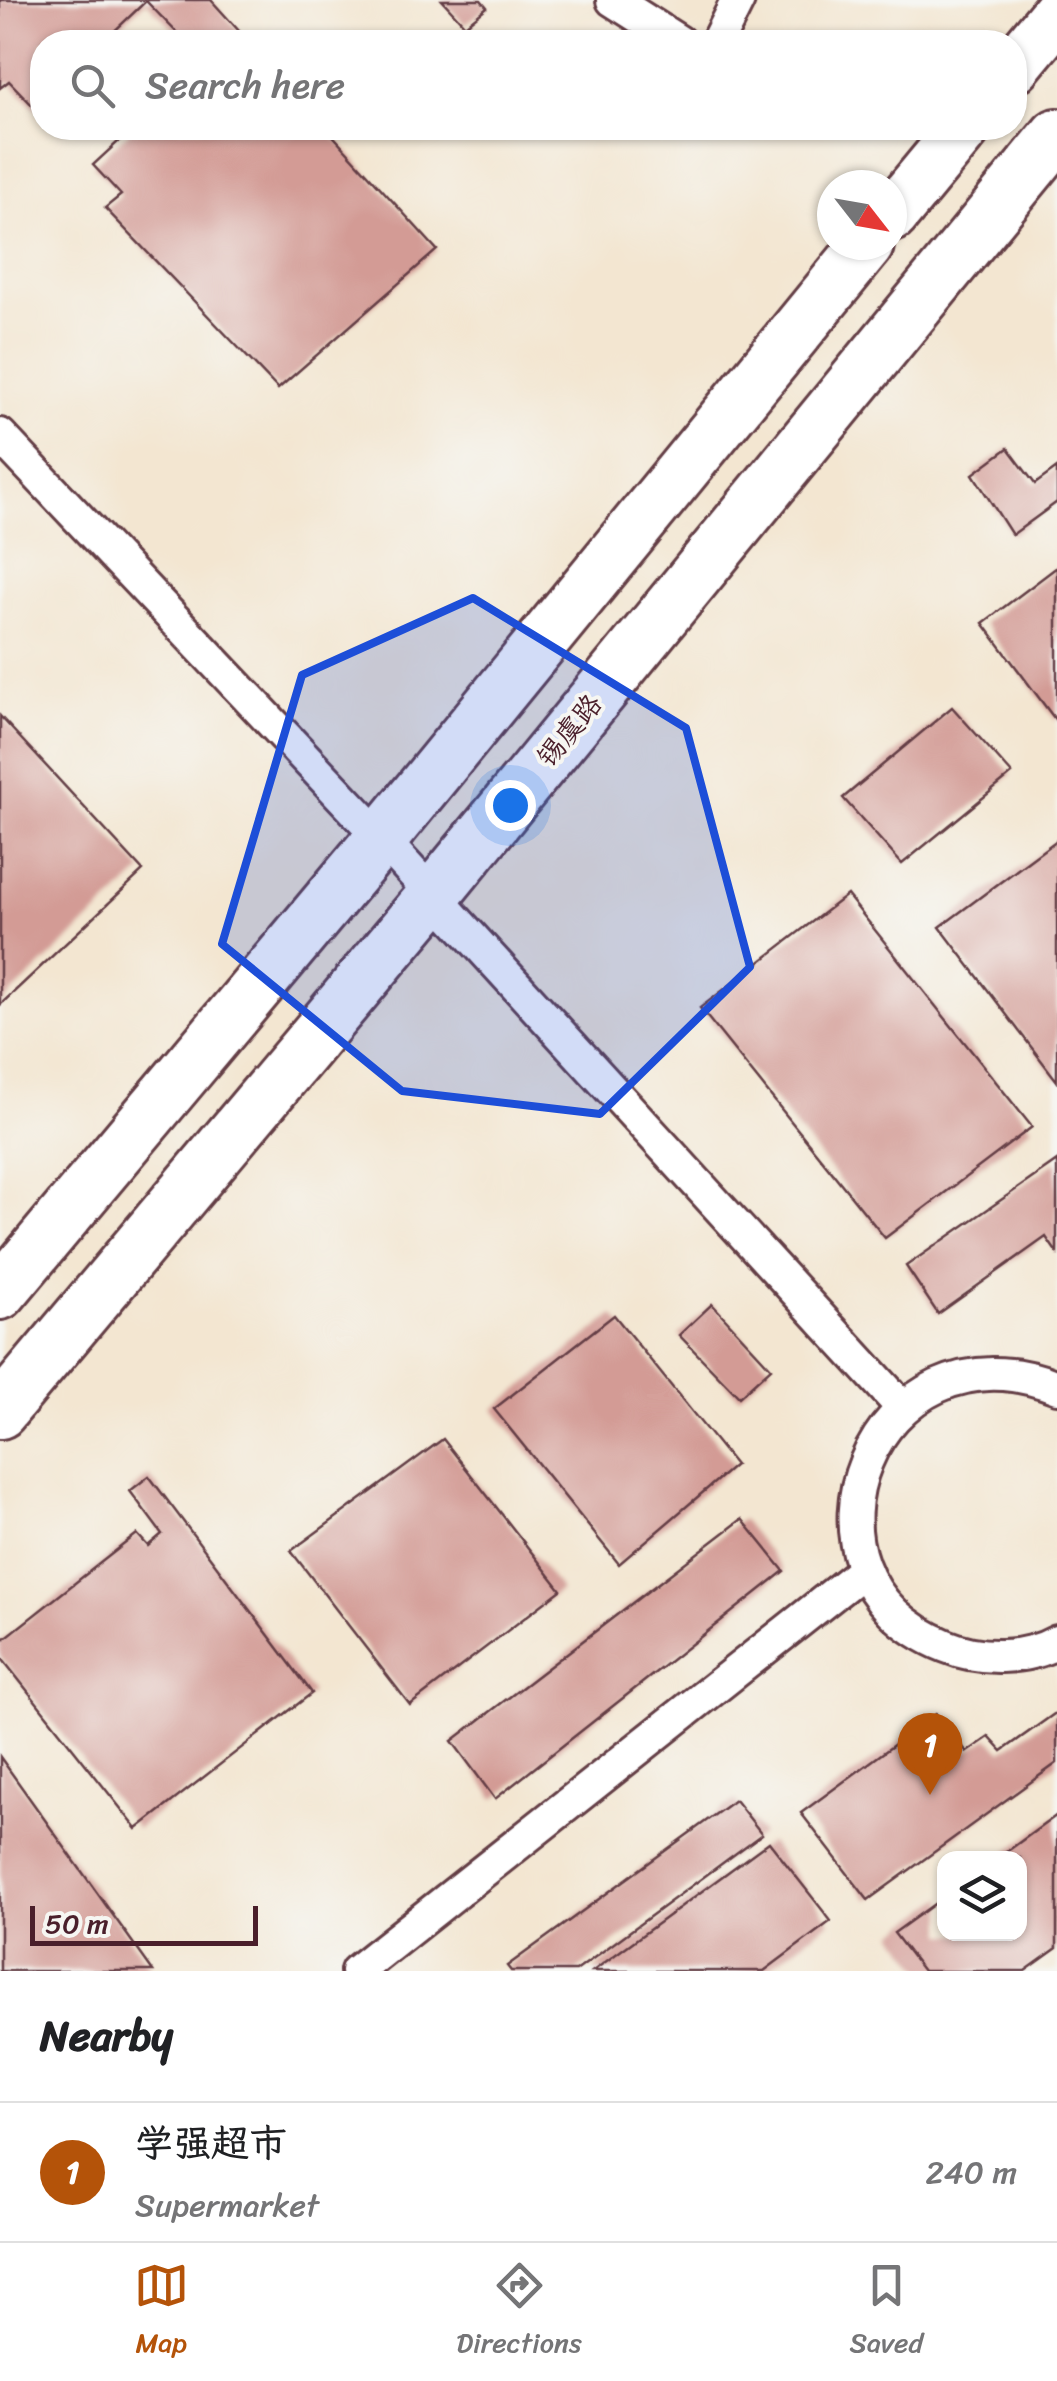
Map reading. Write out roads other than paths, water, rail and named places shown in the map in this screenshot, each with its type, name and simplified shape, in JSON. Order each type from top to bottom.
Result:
[{"type":"main road","points":[[1027,50],[1057,14]]},
{"type":"main road","name":"锡虞路","points":[[0,1412],[434,895],[1057,135]]},
{"type":"main road","points":[[907,197],[954,140]]},
{"type":"main road","points":[[0,1293],[381,838],[856,260]]},
{"type":"street","points":[[614,0],[660,30]]},
{"type":"street","points":[[723,30],[738,0]]},
{"type":"street","points":[[0,435],[434,895],[902,1407]]},
{"type":"street","points":[[1057,1387],[1028,1375],[983,1372],[940,1383],[902,1407],[874,1441],[857,1482],[854,1527],[864,1570],[888,1608],[910,1627],[963,1653],[1007,1656],[1057,1642]]},
{"type":"street","points":[[357,1971],[864,1570]]},
{"type":"place","name":"学强超市","points":[[930,1795]]}]
